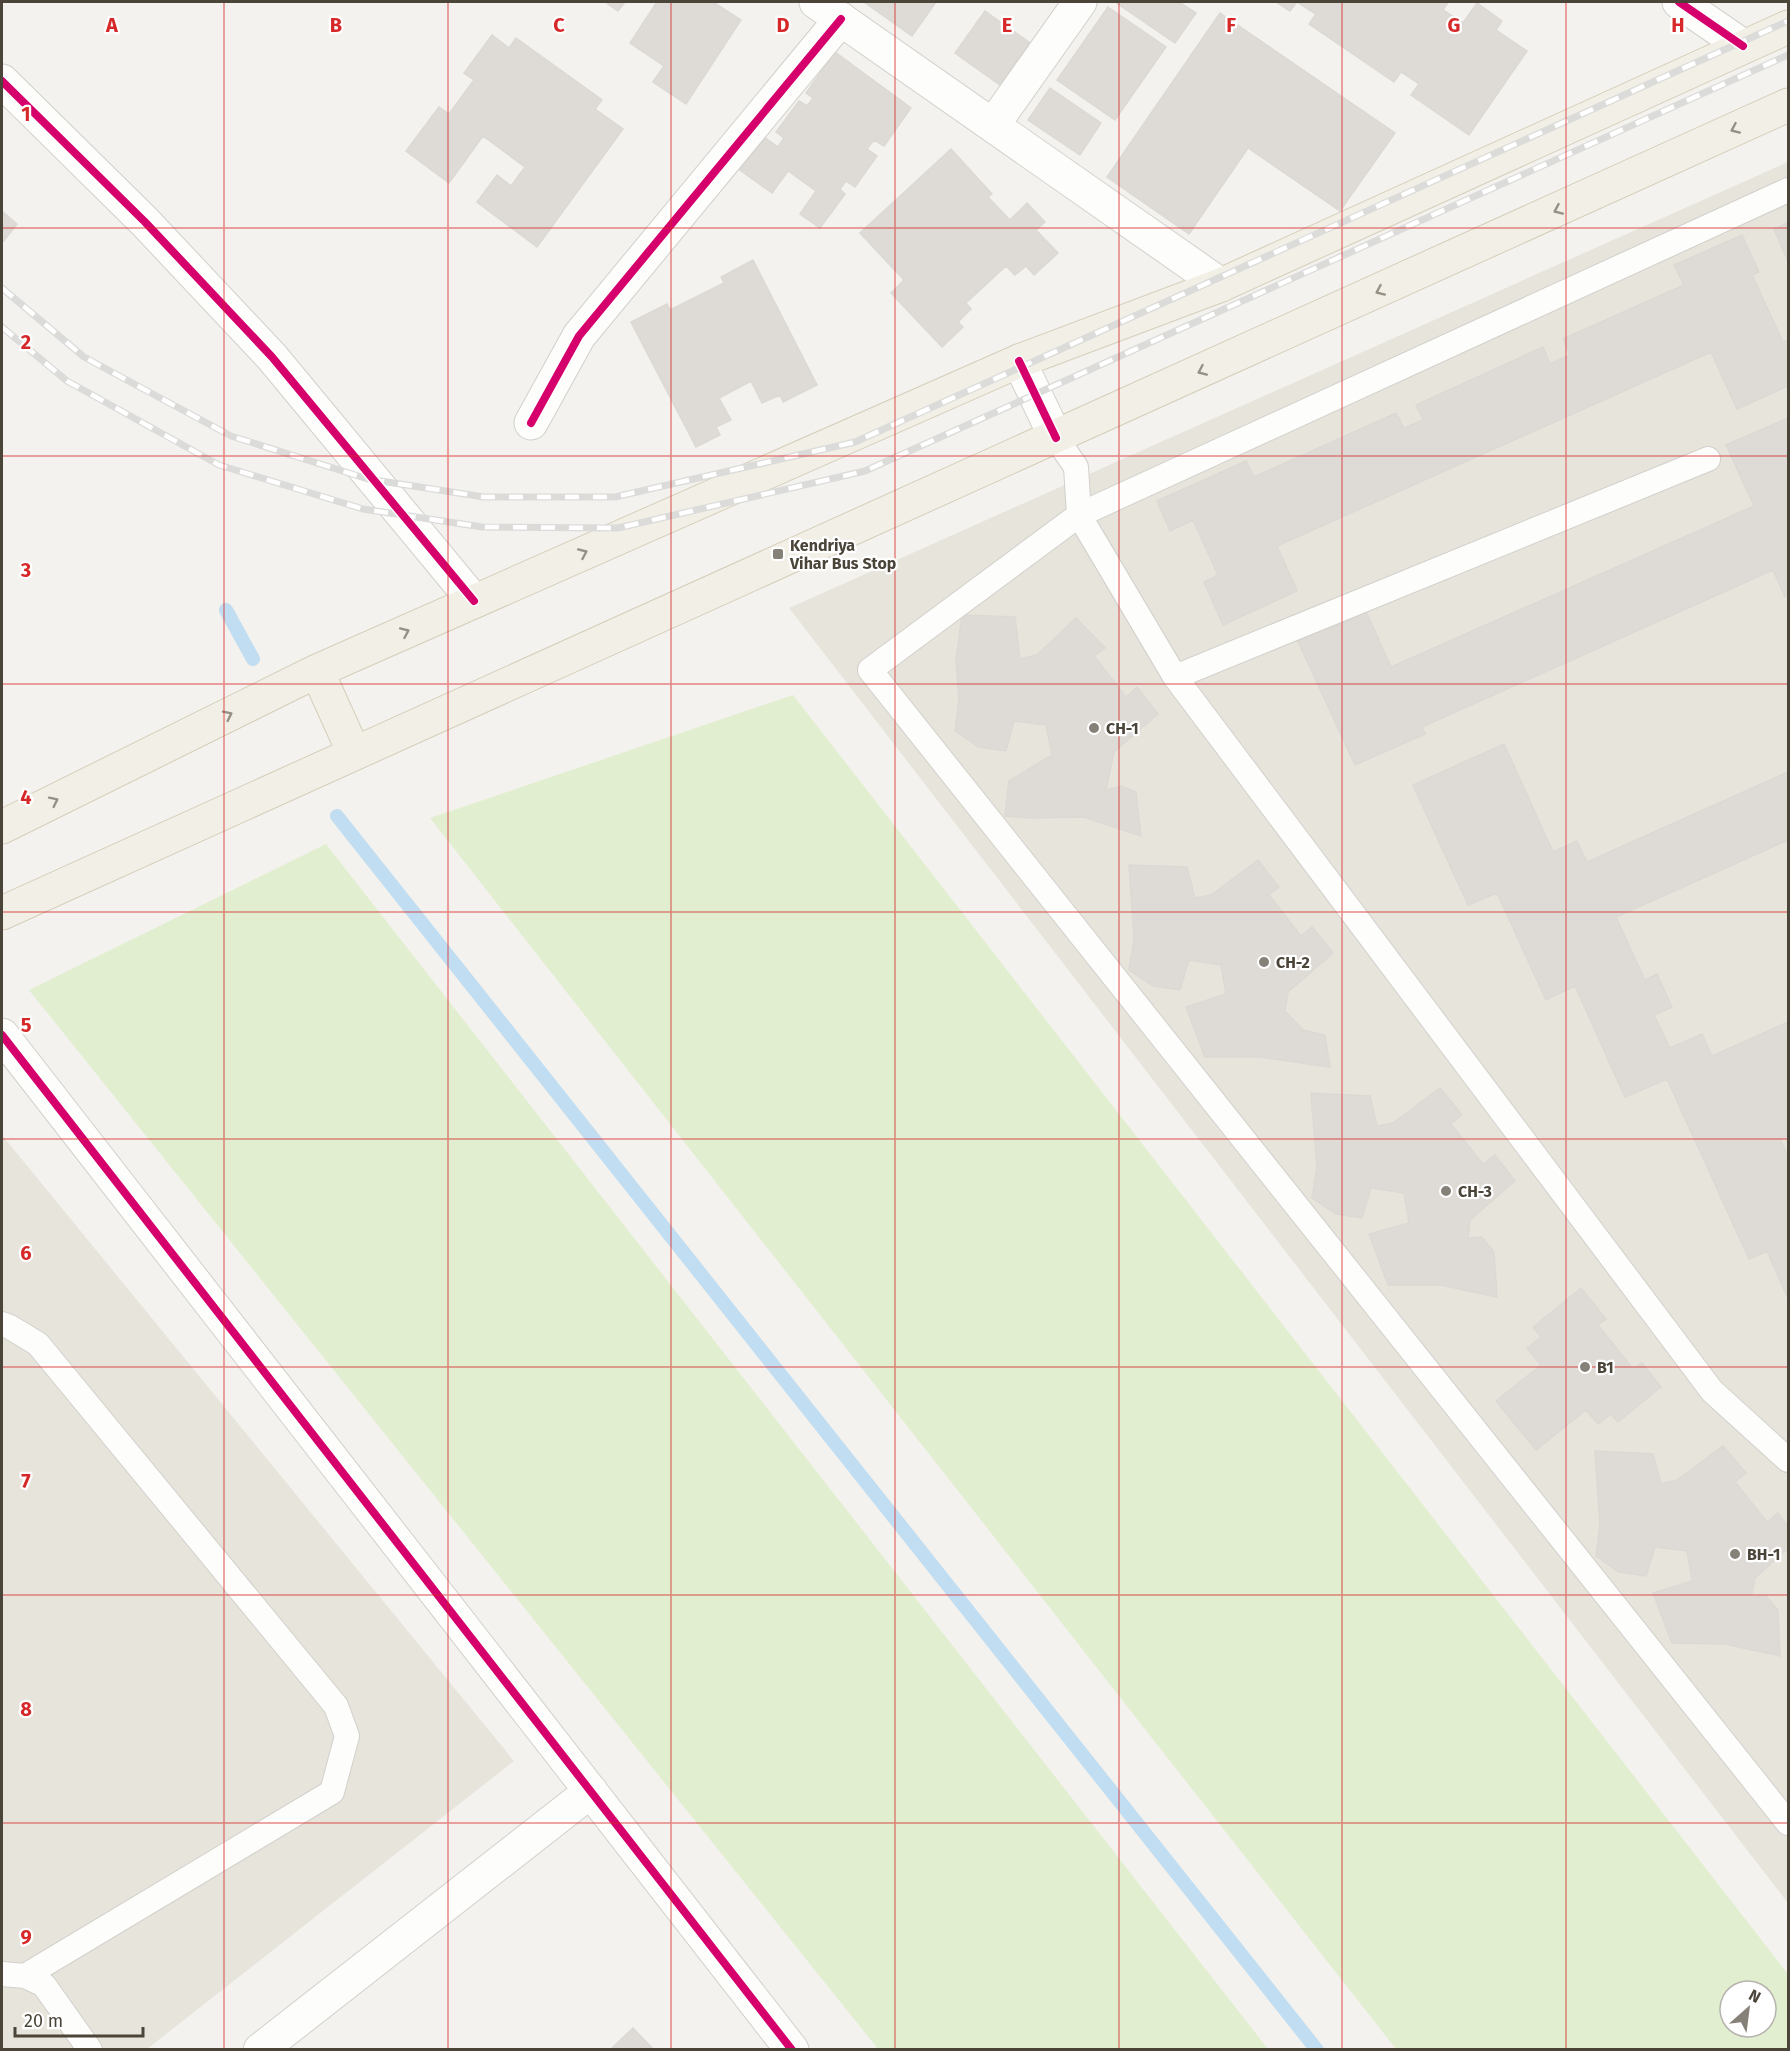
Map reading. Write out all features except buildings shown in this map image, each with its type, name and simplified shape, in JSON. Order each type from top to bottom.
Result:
[{"type":"main road","points":[[2,828],[316,671],[1019,361],[1221,285],[1788,27]]},
{"type":"main road","points":[[2,913],[1788,105]]},
{"type":"main road","points":[[316,671],[354,753]]},
{"type":"street","points":[[993,125],[1080,2]]},
{"type":"street","points":[[1679,2],[1743,46]]},
{"type":"street","points":[[531,423],[579,336],[829,10],[1221,285]]},
{"type":"street","points":[[2,81],[145,222],[272,357],[474,601]]},
{"type":"street","points":[[1019,361],[1056,438]]},
{"type":"street","points":[[2,1035],[792,2049]]},
{"type":"street","points":[[260,2049],[591,1791]]},
{"type":"lane","points":[[1788,190],[1079,515],[870,670],[1788,1823]]},
{"type":"lane","points":[[1056,438],[1076,467],[1079,515],[1175,677],[1712,1391],[1788,1460]]},
{"type":"lane","points":[[1175,677],[1708,459]]},
{"type":"lane","points":[[2,1324],[38,1344],[336,1706],[347,1736],[332,1792],[13,1975]]},
{"type":"lane","points":[[13,1975],[44,1985],[90,2049]]},
{"type":"shaded area","points":[[1788,162],[1788,1903],[789,608]]},
{"type":"shaded area","points":[[2,1135],[514,1761],[147,2049],[2,2049]]},
{"type":"green space","points":[[793,695],[1788,1974],[1788,2049],[1396,2049],[430,818]]},
{"type":"green space","points":[[326,844],[1268,2049],[878,2049],[29,990]]},
{"type":"waterway","points":[[226,610],[253,659]]},
{"type":"waterway","points":[[337,816],[1317,2050]]},
{"type":"railway","points":[[2,288],[84,357],[231,436],[368,479],[484,497],[615,497],[855,442],[1788,21]]},
{"type":"railway","points":[[2,327],[67,381],[219,465],[363,509],[482,527],[618,528],[865,471],[1788,55]]},
{"type":"cycle path","points":[[1679,2],[1743,46]]},
{"type":"cycle path","points":[[531,423],[579,336],[841,19]]},
{"type":"cycle path","points":[[2,81],[145,222],[272,357],[474,601]]},
{"type":"cycle path","points":[[1019,361],[1056,438]]},
{"type":"cycle path","points":[[2,1035],[792,2050]]},
{"type":"place","name":"Kendriya Vihar Bus Stop","points":[[778,554]]},
{"type":"place","name":"CH-1","points":[[1094,728]]},
{"type":"place","name":"CH-2","points":[[1264,962]]},
{"type":"place","name":"CH-3","points":[[1446,1191]]},
{"type":"place","name":"B1","points":[[1585,1367]]},
{"type":"place","name":"BH-1","points":[[1735,1554]]}]
